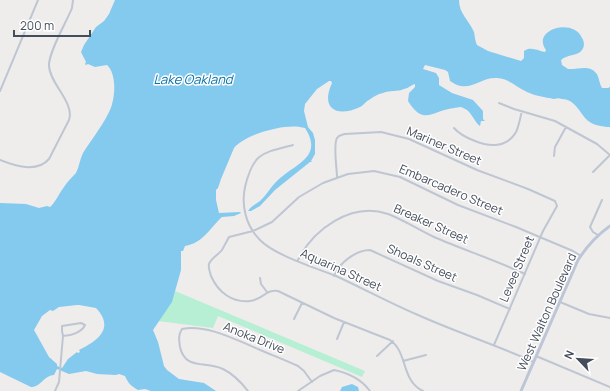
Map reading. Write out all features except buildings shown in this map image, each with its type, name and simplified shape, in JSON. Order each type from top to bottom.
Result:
[{"type":"main road","name":"West Walton Boulevard","points":[[521,391],[572,271],[581,256],[598,235],[610,226]]},
{"type":"street","points":[[0,91],[38,0]]},
{"type":"street","points":[[0,160],[10,164],[28,167],[46,163],[71,116],[69,108],[54,81],[49,64],[53,50],[72,8],[73,0]]},
{"type":"street","points":[[499,103],[508,107],[546,117],[597,144],[610,155],[593,172]]},
{"type":"street","points":[[454,128],[459,133],[476,142],[490,146],[503,144],[514,136],[518,128],[522,111]]},
{"type":"street","points":[[554,156],[555,147],[566,127]]},
{"type":"street","name":"Mariner Street","points":[[337,177],[335,145],[337,138],[340,135],[345,134],[381,132],[409,138],[477,170],[555,201]]},
{"type":"street","name":"Aquarina Street","points":[[293,145],[266,152],[252,165],[244,194],[243,204],[245,215],[253,232],[265,245],[402,308],[534,362]]},
{"type":"street","name":"Embarcadero Street","points":[[267,292],[252,302],[246,302],[226,295],[216,286],[209,271],[211,262],[220,252],[229,237],[253,232],[272,222],[299,198],[323,183],[337,177],[361,172],[374,171],[400,177],[458,205],[573,251],[581,256]]},
{"type":"street","points":[[598,235],[593,232],[590,227],[602,200]]},
{"type":"street","name":"Levee Street","points":[[494,345],[541,238],[557,206],[555,201]]},
{"type":"street","name":"Breaker Street","points":[[298,260],[310,241],[324,228],[353,213],[370,211],[387,214],[434,237],[525,274]]},
{"type":"street","name":"Shoals Street","points":[[334,276],[340,266],[350,257],[370,250],[438,281],[510,309]]},
{"type":"street","points":[[260,278],[261,284],[267,292],[272,290],[278,291],[344,322],[392,341],[396,346],[412,382],[417,388],[423,391]]},
{"type":"street","points":[[559,302],[589,314],[610,318]]},
{"type":"street","points":[[294,319],[302,303]]},
{"type":"street","points":[[338,339],[344,322]]},
{"type":"street","points":[[55,391],[58,385],[60,371],[63,336],[62,328],[65,325],[81,323],[85,325],[84,328],[79,331],[68,336],[63,336]]},
{"type":"street","name":"Anoka Drive","points":[[248,391],[240,382],[224,370],[216,366],[192,363],[185,359],[181,351],[179,339],[179,334],[182,329],[211,330],[231,338],[298,366],[304,371],[312,382]]},
{"type":"street","points":[[377,356],[392,341]]},
{"type":"street","points":[[402,361],[426,355]]},
{"type":"street","points":[[536,356],[610,387]]},
{"type":"street","points":[[298,391],[328,371],[334,370],[359,379],[370,391]]},
{"type":"green space","points":[[175,291],[365,371],[362,377],[218,316],[213,328],[158,321],[170,303]]},
{"type":"water","name":"Lake Oakland","points":[[115,0],[459,0],[462,13],[474,32],[477,45],[488,51],[521,61],[524,58],[524,51],[529,49],[545,52],[546,50],[543,43],[544,37],[548,32],[563,27],[570,28],[577,32],[582,38],[584,45],[583,48],[580,52],[561,60],[562,65],[568,69],[586,68],[593,70],[597,74],[602,88],[610,87],[610,127],[591,123],[570,101],[533,94],[509,82],[497,78],[490,78],[469,86],[457,85],[450,81],[448,72],[445,70],[425,65],[423,69],[436,73],[439,78],[439,85],[452,93],[473,100],[483,111],[483,119],[485,121],[481,121],[480,126],[466,109],[461,107],[447,109],[429,115],[419,113],[408,101],[409,93],[415,87],[415,84],[401,90],[379,94],[352,110],[344,112],[338,111],[333,109],[328,99],[332,83],[329,81],[317,89],[305,104],[304,111],[308,127],[313,133],[315,140],[315,154],[311,161],[312,162],[310,162],[275,190],[260,206],[248,211],[262,199],[278,180],[305,159],[311,146],[310,138],[305,128],[298,127],[267,130],[247,138],[234,148],[216,190],[216,200],[219,213],[241,213],[234,216],[222,217],[197,242],[185,246],[183,251],[181,251],[181,270],[172,302],[153,330],[158,342],[164,366],[167,370],[179,379],[204,383],[216,391],[138,390],[127,381],[125,376],[119,374],[97,374],[86,371],[69,374],[57,369],[54,375],[47,377],[34,387],[31,387],[0,372],[0,203],[26,204],[39,208],[47,206],[50,207],[62,189],[76,173],[83,153],[105,119],[114,96],[113,75],[107,65],[95,67],[88,64],[86,65],[81,52],[96,27],[104,21]],"holes":[[[79,305],[96,308],[102,315],[104,328],[98,338],[68,359],[62,368],[57,366],[57,364],[49,357],[34,330],[42,316],[50,310],[53,311],[59,307]]]},
{"type":"water","points":[[352,384],[358,387],[359,391],[340,391],[342,387]]}]
